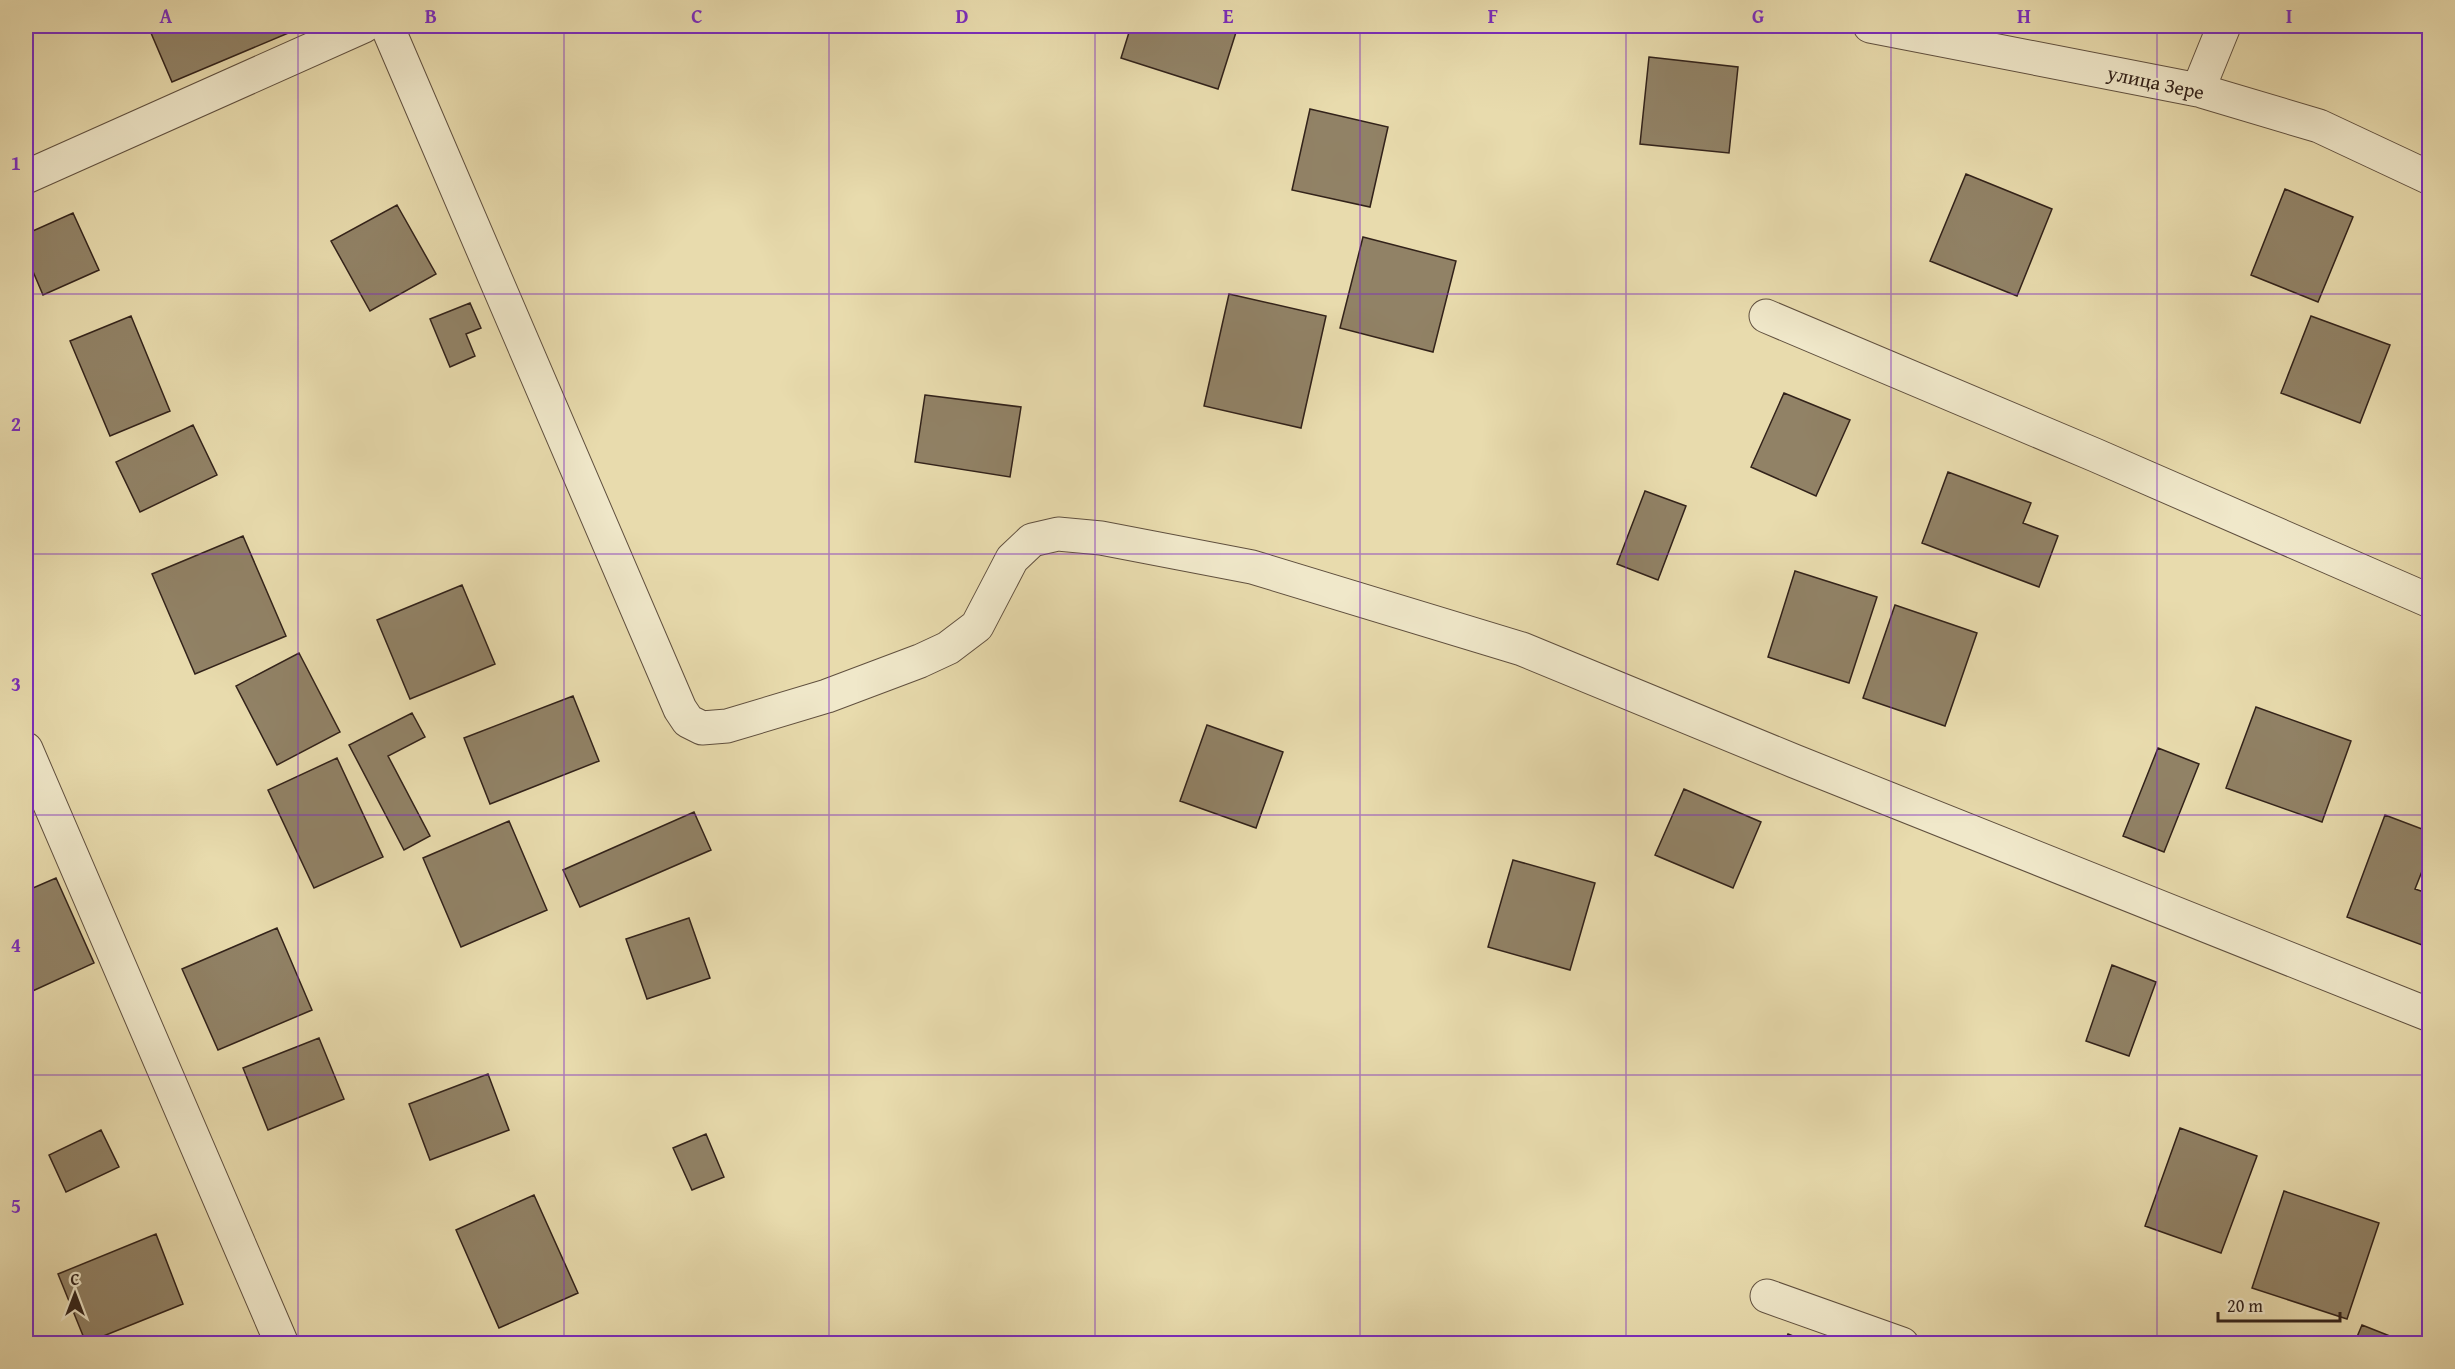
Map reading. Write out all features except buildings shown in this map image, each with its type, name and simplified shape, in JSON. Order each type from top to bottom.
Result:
[{"type":"street","points":[[26,177],[364,26]]},
{"type":"street","points":[[387,26],[680,709],[688,721],[702,728],[727,726],[827,696],[920,662],[948,648],[977,626],[1012,559],[1032,540],[1058,534],[1101,538],[1252,567],[1522,649],[1805,766],[2430,1015]]},
{"type":"street","name":"улица Зере","points":[[1870,26],[2198,90],[2319,126],[2430,178]]},
{"type":"street","points":[[2198,90],[2224,26]]},
{"type":"street","points":[[1766,315],[2095,455],[2430,602]]},
{"type":"street","points":[[26,749],[282,1344]]},
{"type":"street","points":[[1767,1296],[1902,1344]]}]
